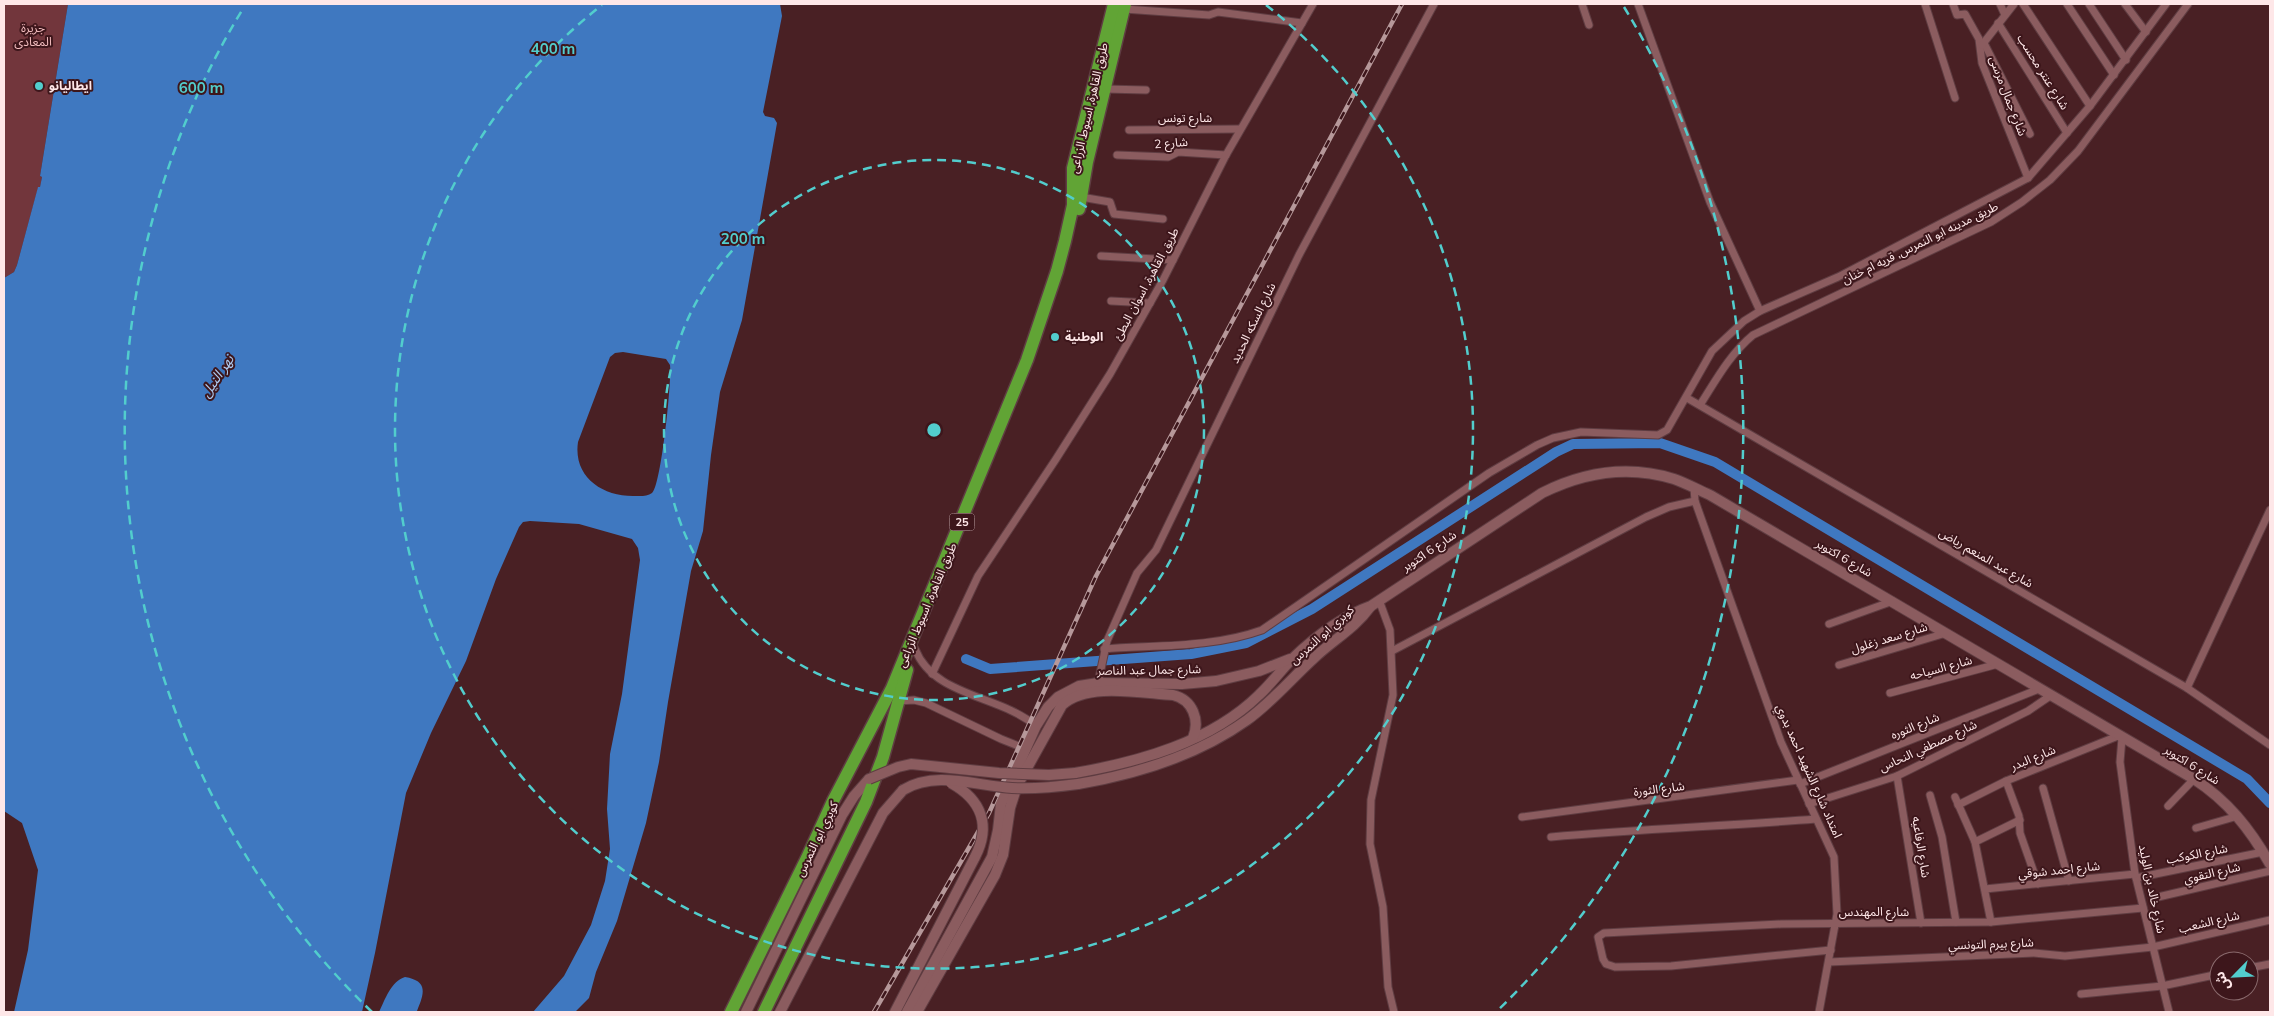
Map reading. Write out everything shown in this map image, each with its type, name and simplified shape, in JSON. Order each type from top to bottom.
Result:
[{"type":"highway","name":"طريق القاهرة, اسيوط الزراعى","points":[[764,1012],[866,802],[883,757],[903,682],[915,649],[955,559],[1039,347],[1049,318],[1082,197],[1087,162],[1105,89],[1121,5]]},
{"type":"highway","name":"طريق القاهرة, اسيوط الزراعى","points":[[732,1012],[833,801],[892,688],[964,519],[1030,353],[1057,271],[1065,240],[1073,200],[1072,168],[1121,5]]},
{"type":"main road","name":"شارع 6 اكتوبر","points":[[1375,603],[1525,502],[1560,484],[1598,473],[1637,472],[1676,479],[1893,601],[2050,696],[2194,779],[2217,796],[2238,816],[2270,864]]},
{"type":"main road","name":"كوبري ابو النمرس","points":[[746,1012],[842,815],[854,796],[869,779],[898,767],[911,764],[999,773],[1049,775],[1076,773],[1109,767],[1141,758],[1192,738],[1223,723],[1246,707],[1293,658],[1318,638],[1356,611],[1375,603]]},
{"type":"main road","name":"كوبري ابو النمرس","points":[[780,1012],[883,813],[903,790],[919,783],[946,780],[1018,788],[1078,784],[1150,767],[1227,733],[1260,709],[1320,652],[1350,630],[1375,603]]},
{"type":"main road","name":"شارع جمال عبد الناصر","points":[[906,1012],[992,857],[1002,804],[1036,726],[1048,707],[1058,697],[1079,686],[1098,683],[1182,684],[1216,681],[1259,671],[1293,658]]},
{"type":"main road","name":"شارع جمال عبد الناصر","points":[[917,1012],[995,875],[1005,847],[1010,808],[1017,786],[1062,705],[1076,695],[1088,692],[1173,694],[1185,700],[1193,710],[1196,727],[1192,738]]},
{"type":"main road","points":[[895,1012],[984,836],[981,814],[968,795],[946,780]]},
{"type":"street","name":"طريق القاهرة, اسوان البطئ","points":[[932,674],[982,568],[1086,412],[1150,303],[1226,155],[1313,4]]},
{"type":"street","name":"شارع السكه الحديد","points":[[1098,683],[1103,653],[1137,573],[1158,546],[1299,255],[1434,4]]},
{"type":"street","points":[[1582,4],[1589,26]]},
{"type":"street","points":[[1638,4],[1710,202],[1760,311]]},
{"type":"street","points":[[1925,4],[1955,98]]},
{"type":"street","name":"شارع جمال مرسى","points":[[1953,4],[1957,15],[1966,14],[1982,45],[1982,63],[2028,178]]},
{"type":"street","points":[[2000,4],[2004,15]]},
{"type":"street","points":[[2014,4],[1982,45],[2030,134]]},
{"type":"street","points":[[2023,4],[2090,106]]},
{"type":"street","points":[[2067,4],[2114,75]]},
{"type":"street","points":[[2089,4],[2126,60]]},
{"type":"street","points":[[2125,4],[2146,32]]},
{"type":"street","name":"طريق مدينه ابو النمرس, قريه ام خنان","points":[[1103,653],[1216,641],[1262,630],[1489,473],[1537,445],[1553,438],[1581,432],[1660,435],[1667,430],[1687,398],[1712,351],[1744,321],[1760,311],[1838,277],[2028,178],[2090,106],[2166,4]]},
{"type":"street","name":"طريق مدينه ابو النمرس, قريه ام خنان","points":[[1700,405],[1737,349],[1753,335],[1991,222],[2022,202],[2050,180],[2078,151],[2188,4]]},
{"type":"street","points":[[1121,5],[1209,15],[1218,12],[1302,23]]},
{"type":"street","name":"شارع عنتر محسب","points":[[1998,23],[2068,133]]},
{"type":"street","points":[[1105,89],[1146,90]]},
{"type":"street","name":"شارع تونس","points":[[1130,130],[1240,130]]},
{"type":"street","name":"شارع 2","points":[[1117,155],[1168,157],[1178,152],[1226,155]]},
{"type":"street","points":[[1082,197],[1111,203],[1114,214],[1163,219]]},
{"type":"street","points":[[1102,256],[1173,260]]},
{"type":"street","points":[[1111,301],[1150,303]]},
{"type":"street","name":"شارع عبد المنعم رياض","points":[[1687,398],[2187,688],[2270,745]]},
{"type":"street","name":"امتداد شارع الشهيد احمد بدوي","points":[[1694,488],[1696,501],[1774,725],[1835,861],[1836,923],[1819,1012]]},
{"type":"street","points":[[1392,651],[1646,517],[1669,507],[1696,501]]},
{"type":"street","points":[[2187,688],[2270,510]]},
{"type":"street","points":[[1829,624],[1893,601]]},
{"type":"street","points":[[1375,603],[1390,630],[1393,695],[1371,800],[1370,844],[1384,906],[1388,987],[1394,1012]]},
{"type":"street","name":"شارع سعد زغلول","points":[[1839,665],[1946,632]]},
{"type":"street","points":[[915,649],[924,667],[938,679],[1016,713],[1036,726]]},
{"type":"street","name":"شارع السياحه","points":[[1890,693],[1998,664]]},
{"type":"street","name":"شارع الثوره","points":[[1799,782],[2039,689]]},
{"type":"street","name":"شارع مصطفي النحاس","points":[[1810,804],[1897,776],[2028,711],[2050,696]]},
{"type":"street","points":[[899,701],[919,700],[1026,749]]},
{"type":"street","name":"شارع البدر","points":[[1958,804],[2006,780],[2120,737]]},
{"type":"street","name":"شارع خالد بن الوليد","points":[[2120,737],[2120,762],[2136,876],[2169,1012]]},
{"type":"street","name":"شارع الرفاعيه","points":[[1897,776],[1921,923]]},
{"type":"street","points":[[2168,806],[2194,779]]},
{"type":"street","points":[[2006,780],[2020,820],[2020,833],[2038,884]]},
{"type":"street","name":"شارع الثورة","points":[[1522,817],[1799,782]]},
{"type":"street","points":[[2043,788],[2069,881]]},
{"type":"street","points":[[1930,795],[1942,837],[1956,922]]},
{"type":"street","points":[[1955,797],[1975,842],[1990,922]]},
{"type":"street","points":[[2196,828],[2238,816]]},
{"type":"street","points":[[1551,837],[1640,829],[1736,826],[1816,819]]},
{"type":"street","points":[[1975,842],[2020,820]]},
{"type":"street","name":"شارع الكوكب","points":[[2136,876],[2263,852]]},
{"type":"street","name":"شارع التقوي","points":[[2158,897],[2270,871]]},
{"type":"street","name":"شارع احمد شوقي","points":[[1985,889],[2136,876]]},
{"type":"street","name":"شارع المهندس","points":[[1831,950],[1671,966],[1615,967],[1606,964],[1603,959],[1598,937],[1604,933],[1836,923],[1990,922],[2143,908]]},
{"type":"street","name":"شارع الشعب","points":[[2153,947],[2270,920]]},
{"type":"street","name":"شارع بيرم التونسي","points":[[1829,962],[2034,953],[2065,956],[2153,947]]},
{"type":"street","points":[[2081,994],[2162,986],[2209,976]]},
{"type":"green space","name":"جزيرة المعادى","points":[[4,4],[68,4],[40,176],[42,177],[40,188],[38,188],[17,265],[14,272],[4,278]]},
{"type":"water","name":"نهر النيل","points":[[68,4],[780,4],[782,16],[763,112],[765,116],[774,118],[777,123],[742,320],[720,392],[703,531],[691,571],[659,762],[646,823],[617,921],[596,972],[589,998],[575,1012],[533,1012],[564,976],[591,925],[605,881],[610,849],[607,809],[610,754],[622,694],[640,560],[638,548],[632,539],[579,524],[530,521],[523,522],[519,527],[496,579],[466,661],[431,733],[406,793],[362,1012],[14,1012],[28,950],[38,870],[22,823],[4,811],[4,278],[14,272],[17,265],[38,187],[40,187],[42,177],[40,176]],"holes":[[[623,352],[666,359],[670,365],[670,375],[665,432],[659,473],[652,493],[640,496],[621,495],[600,488],[585,474],[580,465],[578,442],[610,357],[615,353]]]},
{"type":"water","points":[[405,977],[418,982],[423,989],[417,1011],[379,1012],[392,987],[396,982]]},
{"type":"waterway","points":[[966,659],[990,669],[1191,654],[1246,643],[1312,609],[1556,452],[1573,444],[1660,443],[1715,462],[2247,779],[2270,803]]},
{"type":"railway","points":[[874,1012],[989,813],[1096,576],[1402,4]]},
{"type":"place","name":"ايطاليانو","points":[[39,86]]},
{"type":"place","name":"الوطنية","points":[[1055,337]]}]
